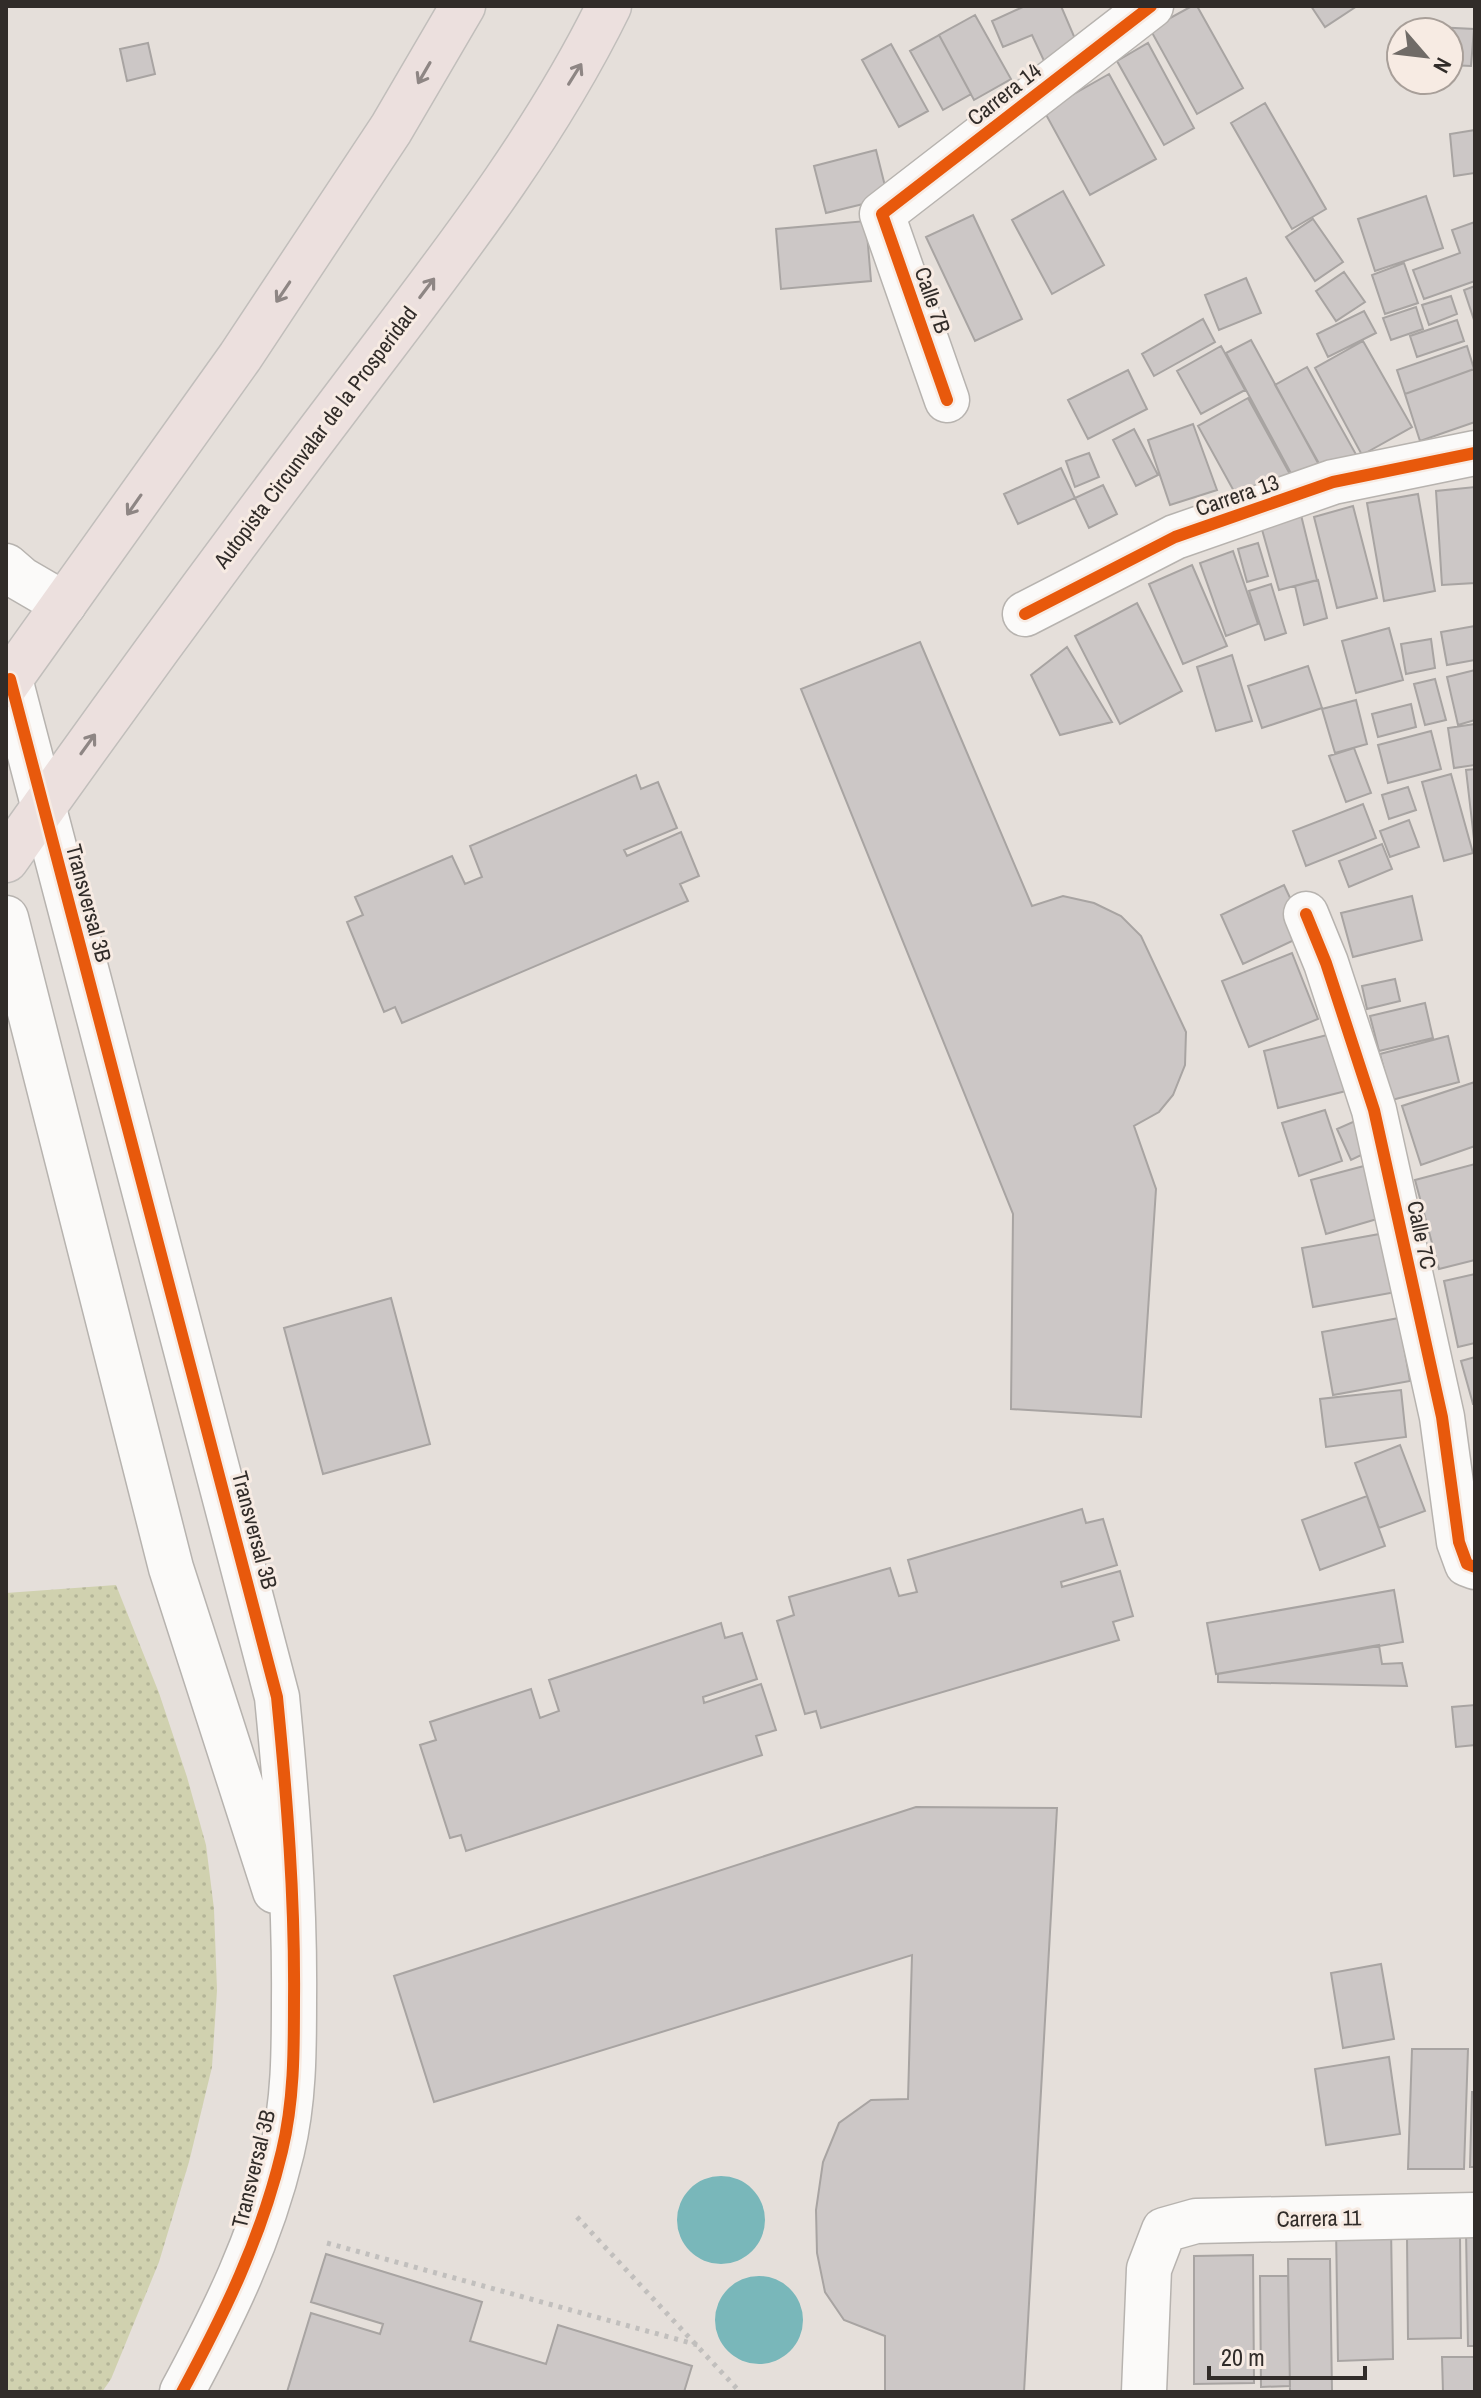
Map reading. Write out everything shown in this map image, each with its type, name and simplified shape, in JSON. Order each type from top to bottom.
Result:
[{"type":"highway","points":[[8,682],[240,357],[391,129],[463,6]]},
{"type":"highway","name":"Autopista Circunvalar de la Prosperidad","points":[[6,860],[168,632],[489,205],[581,65],[609,6]]},
{"type":"street","name":"Carrera 14","points":[[882,214],[1124,14]]},
{"type":"street","name":"Calle 7B","points":[[882,214],[947,400]]},
{"type":"street","name":"Carrera 13","points":[[1025,614],[1175,537],[1333,482],[1475,453]]},
{"type":"street","points":[[6,566],[21,579],[64,604]]},
{"type":"street","name":"Transversal 3B","points":[[8,682],[277,1697],[295,1950],[294,2083],[282,2150],[255,2241],[225,2313],[182,2392]]},
{"type":"street","name":"Calle 7C","points":[[1306,914],[1326,963],[1374,1110],[1442,1417],[1459,1542],[1467,1564],[1475,1567]]},
{"type":"street","name":"Transversal 3B","points":[[6,918],[171,1568],[295,1950]]},
{"type":"street","name":"Carrera 11","points":[[1144,2392],[1149,2269],[1164,2230],[1196,2221],[1475,2215]]},
{"type":"path","points":[[577,2217],[740,2392]]},
{"type":"path","points":[[327,2243],[698,2345]]},
{"type":"green space","points":[[116,1585],[159,1693],[206,1845],[214,1909],[217,1990],[212,2067],[189,2162],[159,2262],[111,2379],[102,2392],[6,2392],[6,1593]]},
{"type":"water","points":[[721,2176],[738,2179],[752,2189],[762,2203],[765,2220],[762,2237],[752,2251],[738,2261],[721,2264],[704,2261],[690,2251],[680,2237],[677,2220],[680,2203],[690,2189],[704,2179]]},
{"type":"water","points":[[759,2276],[776,2279],[790,2289],[800,2303],[803,2320],[800,2337],[790,2351],[776,2361],[759,2364],[742,2361],[728,2351],[718,2337],[715,2320],[718,2303],[728,2289],[742,2279]]},
{"type":"building","points":[[1025,6],[1061,6],[1079,48],[1045,63],[1032,35],[1003,47],[992,21]]},
{"type":"building","points":[[1197,6],[1243,88],[1197,114],[1150,29]]},
{"type":"building","points":[[1311,6],[1357,6],[1325,27]]},
{"type":"building","points":[[975,15],[1011,79],[974,100],[939,35]]},
{"type":"building","points":[[1465,29],[1474,29],[1471,66],[1465,66]]},
{"type":"building","points":[[939,35],[971,94],[943,110],[910,51]]},
{"type":"building","points":[[148,43],[155,74],[127,81],[120,49]]},
{"type":"building","points":[[1148,43],[1194,128],[1164,145],[1117,61]]},
{"type":"building","points":[[891,44],[928,111],[899,127],[862,60]]},
{"type":"building","points":[[1109,74],[1156,159],[1090,195],[1044,111]]},
{"type":"building","points":[[1265,103],[1326,209],[1292,229],[1231,123]]},
{"type":"building","points":[[1475,130],[1475,173],[1454,176],[1450,134]]},
{"type":"building","points":[[876,150],[888,198],[826,213],[814,166]]},
{"type":"building","points":[[1063,191],[1104,265],[1052,294],[1012,220]]},
{"type":"building","points":[[1426,196],[1443,248],[1375,271],[1358,219]]},
{"type":"building","points":[[973,215],[1022,319],[975,341],[926,237]]},
{"type":"building","points":[[1313,219],[1343,262],[1315,281],[1286,237]]},
{"type":"building","points":[[866,221],[871,281],[781,289],[776,229]]},
{"type":"building","points":[[1475,222],[1475,281],[1424,299],[1413,270],[1460,253],[1452,230]]},
{"type":"building","points":[[1404,263],[1418,303],[1385,314],[1372,275]]},
{"type":"building","points":[[1344,272],[1365,302],[1336,321],[1316,291]]},
{"type":"building","points":[[1246,278],[1261,313],[1219,330],[1205,295]]},
{"type":"building","points":[[1475,286],[1475,323],[1464,290]]},
{"type":"building","points":[[1451,296],[1457,314],[1429,325],[1422,305]]},
{"type":"building","points":[[1416,307],[1423,329],[1391,340],[1383,318]]},
{"type":"building","points":[[1364,311],[1376,333],[1328,357],[1317,334]]},
{"type":"building","points":[[1203,319],[1215,342],[1154,376],[1142,354]]},
{"type":"building","points":[[1457,320],[1464,341],[1417,357],[1410,336]]},
{"type":"building","points":[[1251,340],[1318,463],[1293,477],[1226,353]]},
{"type":"building","points":[[1363,341],[1412,427],[1362,455],[1315,368]]},
{"type":"building","points":[[1221,346],[1245,390],[1201,414],[1177,371]]},
{"type":"building","points":[[1467,346],[1474,369],[1405,394],[1397,370]]},
{"type":"building","points":[[1307,367],[1358,458],[1326,476],[1275,385]]},
{"type":"building","points":[[1474,369],[1475,422],[1420,441],[1405,394]]},
{"type":"building","points":[[1128,370],[1147,409],[1088,439],[1068,400]]},
{"type":"building","points":[[1248,398],[1291,476],[1241,504],[1198,426]]},
{"type":"building","points":[[1193,424],[1217,490],[1170,505],[1148,440]]},
{"type":"building","points":[[1134,429],[1158,475],[1136,486],[1113,440]]},
{"type":"building","points":[[1089,453],[1099,477],[1075,487],[1066,461]]},
{"type":"building","points":[[1061,468],[1075,498],[1018,524],[1004,494]]},
{"type":"building","points":[[1103,485],[1117,514],[1089,528],[1075,498]]},
{"type":"building","points":[[1475,487],[1475,583],[1442,585],[1436,491]]},
{"type":"building","points":[[1418,494],[1435,591],[1384,601],[1367,503]]},
{"type":"building","points":[[1353,506],[1377,598],[1337,608],[1314,517]]},
{"type":"building","points":[[1301,515],[1317,580],[1279,590],[1261,526]]},
{"type":"building","points":[[1258,543],[1268,576],[1247,582],[1238,549]]},
{"type":"building","points":[[1233,551],[1258,624],[1226,636],[1200,563]]},
{"type":"building","points":[[1192,565],[1227,646],[1183,664],[1149,584]]},
{"type":"building","points":[[1318,580],[1327,618],[1304,625],[1295,586]]},
{"type":"building","points":[[1271,584],[1286,633],[1265,640],[1249,591]]},
{"type":"building","points":[[1137,603],[1182,691],[1120,724],[1075,636]]},
{"type":"building","points":[[1475,626],[1475,660],[1447,665],[1441,632]]},
{"type":"building","points":[[1389,628],[1403,680],[1356,693],[1342,641]]},
{"type":"building","points":[[1431,639],[1435,668],[1406,674],[1401,644]]},
{"type":"building","points":[[920,642],[1032,906],[1063,896],[1094,903],[1121,916],[1141,936],[1186,1032],[1185,1065],[1173,1095],[1159,1112],[1134,1126],[1156,1189],[1141,1417],[1011,1409],[1013,1214],[801,689]]},
{"type":"building","points":[[1067,647],[1112,722],[1060,735],[1031,675]]},
{"type":"building","points":[[1232,655],[1252,721],[1216,731],[1197,667]]},
{"type":"building","points":[[1308,666],[1322,708],[1262,728],[1248,686]]},
{"type":"building","points":[[1475,670],[1475,720],[1458,725],[1447,677]]},
{"type":"building","points":[[1435,679],[1446,720],[1425,725],[1414,684]]},
{"type":"building","points":[[1356,700],[1367,744],[1335,753],[1322,709]]},
{"type":"building","points":[[1411,704],[1416,727],[1378,737],[1372,714]]},
{"type":"building","points":[[1475,724],[1475,765],[1454,768],[1448,728]]},
{"type":"building","points":[[1431,731],[1441,769],[1388,783],[1378,745]]},
{"type":"building","points":[[1354,748],[1371,793],[1346,802],[1329,756]]},
{"type":"building","points":[[1475,769],[1475,839],[1474,839],[1466,770]]},
{"type":"building","points":[[1451,774],[1473,853],[1444,861],[1422,782]]},
{"type":"building","points":[[636,775],[641,789],[658,782],[677,828],[624,850],[627,856],[681,832],[699,876],[680,884],[688,901],[402,1023],[395,1007],[384,1012],[347,922],[363,915],[355,897],[452,856],[465,884],[482,877],[470,846]]},
{"type":"building","points":[[1408,787],[1416,810],[1389,819],[1382,795]]},
{"type":"building","points":[[1363,804],[1376,838],[1306,866],[1293,831]]},
{"type":"building","points":[[1409,820],[1419,847],[1390,857],[1380,831]]},
{"type":"building","points":[[1382,844],[1392,869],[1349,887],[1339,861]]},
{"type":"building","points":[[1284,885],[1307,934],[1243,964],[1221,915]]},
{"type":"building","points":[[1412,896],[1422,940],[1353,957],[1341,913]]},
{"type":"building","points":[[1292,953],[1318,1019],[1249,1047],[1222,981]]},
{"type":"building","points":[[1395,979],[1400,1001],[1367,1009],[1362,986]]},
{"type":"building","points":[[1425,1003],[1433,1038],[1379,1051],[1370,1016]]},
{"type":"building","points":[[1335,1033],[1350,1090],[1278,1108],[1264,1051]]},
{"type":"building","points":[[1448,1036],[1459,1082],[1392,1100],[1380,1054]]},
{"type":"building","points":[[1475,1082],[1475,1146],[1421,1165],[1402,1106]]},
{"type":"building","points":[[1325,1110],[1342,1161],[1299,1176],[1282,1123]]},
{"type":"building","points":[[1362,1118],[1376,1148],[1351,1160],[1337,1129]]},
{"type":"building","points":[[1379,1162],[1394,1214],[1326,1234],[1311,1180]]},
{"type":"building","points":[[1475,1164],[1475,1260],[1439,1269],[1415,1180]]},
{"type":"building","points":[[1396,1231],[1407,1290],[1313,1307],[1302,1248]]},
{"type":"building","points":[[1475,1274],[1475,1343],[1458,1347],[1444,1281]]},
{"type":"building","points":[[391,1298],[430,1444],[323,1474],[284,1328]]},
{"type":"building","points":[[1399,1318],[1410,1381],[1333,1395],[1322,1332]]},
{"type":"building","points":[[1475,1357],[1475,1404],[1473,1404],[1461,1361]]},
{"type":"building","points":[[1401,1390],[1406,1437],[1326,1447],[1320,1399]]},
{"type":"building","points":[[1400,1445],[1425,1511],[1379,1528],[1355,1463]]},
{"type":"building","points":[[1367,1496],[1385,1546],[1320,1570],[1302,1520]]},
{"type":"building","points":[[1082,1509],[1086,1523],[1103,1519],[1117,1565],[1061,1582],[1062,1587],[1120,1571],[1133,1616],[1113,1622],[1119,1640],[821,1728],[816,1711],[805,1714],[777,1621],[794,1615],[789,1597],[890,1568],[899,1596],[917,1592],[908,1560]]},
{"type":"building","points":[[1394,1590],[1403,1642],[1216,1674],[1207,1623]]},
{"type":"building","points":[[721,1623],[725,1638],[742,1633],[757,1679],[703,1697],[704,1703],[761,1684],[776,1730],[756,1736],[762,1755],[466,1851],[461,1835],[450,1838],[420,1745],[436,1740],[430,1722],[531,1689],[540,1718],[559,1711],[549,1680]]},
{"type":"building","points":[[1379,1645],[1382,1664],[1402,1663],[1407,1686],[1218,1682],[1218,1674]]},
{"type":"building","points":[[1475,1705],[1475,1745],[1456,1747],[1452,1707]]},
{"type":"building","points":[[916,1807],[1057,1808],[1024,2392],[885,2392],[885,2336],[844,2320],[825,2292],[817,2253],[816,2210],[823,2162],[839,2123],[871,2100],[908,2099],[912,1955],[434,2102],[394,1976]]},
{"type":"building","points":[[1381,1964],[1394,2039],[1343,2048],[1331,1973]]},
{"type":"building","points":[[1412,2049],[1468,2049],[1464,2169],[1408,2169]]},
{"type":"building","points":[[1389,2057],[1400,2134],[1326,2145],[1315,2069]]},
{"type":"building","points":[[1472,2092],[1475,2092],[1475,2167],[1470,2167]]},
{"type":"building","points":[[1391,2226],[1393,2359],[1338,2361],[1336,2227]]},
{"type":"building","points":[[1466,2231],[1475,2231],[1475,2346],[1468,2346]]},
{"type":"building","points":[[1460,2236],[1461,2338],[1408,2339],[1407,2237]]},
{"type":"building","points":[[326,2254],[482,2302],[470,2341],[546,2364],[558,2325],[692,2366],[684,2392],[287,2392],[311,2313],[380,2334],[383,2324],[311,2302]]},
{"type":"building","points":[[1253,2255],[1254,2383],[1194,2384],[1194,2256]]},
{"type":"building","points":[[1288,2259],[1330,2259],[1332,2392],[1290,2392]]},
{"type":"building","points":[[1260,2276],[1288,2276],[1290,2386],[1261,2387]]},
{"type":"building","points":[[1442,2357],[1475,2357],[1475,2392],[1443,2392]]},
{"type":"cycle path","points":[[947,400],[882,214],[1151,6]]},
{"type":"cycle path","points":[[1025,614],[1175,537],[1333,482],[1475,453]]},
{"type":"cycle path","points":[[10,679],[277,1697],[293,1924],[294,2038],[289,2113],[282,2151],[252,2245],[227,2305],[182,2392]]},
{"type":"cycle path","points":[[1306,914],[1326,963],[1374,1110],[1442,1417],[1459,1542],[1467,1564],[1475,1567]]}]
